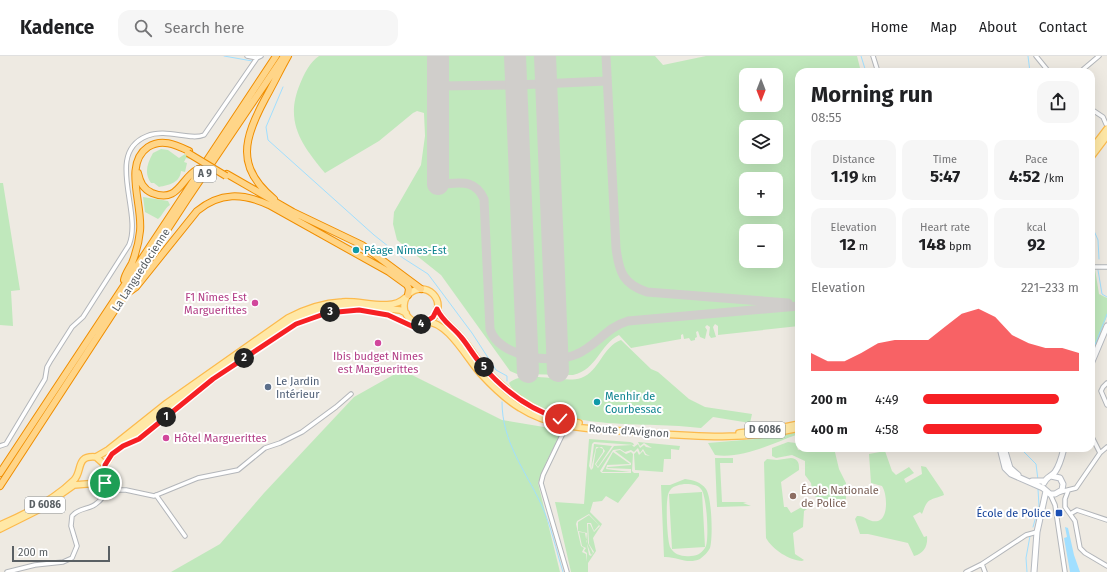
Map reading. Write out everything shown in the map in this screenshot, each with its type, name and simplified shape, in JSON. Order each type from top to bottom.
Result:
[{"type":"highway","name":"La Languedocienne","points":[[0,473],[276,56]]},
{"type":"highway","name":"La Languedocienne","points":[[0,486],[188,198],[284,56]]},
{"type":"highway","points":[[288,56],[252,127],[247,145],[247,158],[251,173],[265,191],[307,222]]},
{"type":"highway","points":[[124,285],[125,277],[135,256],[140,232],[140,211],[135,173],[139,157],[148,147],[158,143],[167,142],[188,152],[280,205],[397,277],[408,286],[407,297]]},
{"type":"highway","points":[[188,152],[169,146],[158,146],[152,148],[143,156],[140,162],[138,173],[142,184],[151,192],[167,195],[178,190],[195,170],[202,166]]},
{"type":"highway","points":[[127,293],[136,287],[197,211],[209,202],[220,197],[237,195],[252,198],[362,245],[421,289]]},
{"type":"main road","points":[[1095,144],[1106,126]]},
{"type":"main road","points":[[1095,152],[1107,136]]},
{"type":"main road","points":[[96,457],[105,465],[106,472],[104,478],[99,483],[91,484],[81,479],[78,472],[80,464],[83,460],[96,457],[108,450],[167,403],[288,318],[315,306],[332,303],[357,301],[391,305],[399,303],[415,290],[421,289],[434,295],[437,309],[433,317],[424,322],[412,320],[406,313],[400,310],[343,306],[319,310],[296,318],[228,364],[112,454],[105,465]]},
{"type":"main road","points":[[406,313],[404,306],[407,297]]},
{"type":"main road","name":"Route d'Avignon","points":[[437,309],[443,320],[457,332],[481,364],[500,383],[532,407],[560,419],[605,426],[725,433],[765,430],[795,425]]},
{"type":"main road","name":"Route d'Avignon","points":[[424,322],[434,322],[447,332],[481,374],[514,404],[535,416],[567,425],[618,431],[722,437],[758,436],[795,429]]},
{"type":"main road","name":"D 6086","points":[[0,525],[45,502],[74,480],[78,472]]},
{"type":"main road","name":"D 6086","points":[[0,529],[40,509],[74,485],[91,484]]},
{"type":"street","points":[[247,56],[259,57]]},
{"type":"street","points":[[873,56],[877,68]]},
{"type":"street","points":[[1036,56],[1046,68]]},
{"type":"street","points":[[1084,68],[1098,56]]},
{"type":"street","points":[[0,446],[6,444],[45,379],[47,367],[72,327],[83,317],[129,245],[133,233],[134,223],[125,169],[131,150],[141,139],[152,134],[165,132],[198,136],[204,135],[259,57]]},
{"type":"street","points":[[1095,112],[1103,117],[1106,126]]},
{"type":"street","points":[[1095,267],[1107,267]]},
{"type":"street","points":[[119,449],[139,439],[191,396],[268,341],[290,327],[307,319],[335,311],[359,310],[394,317],[413,328],[418,327],[424,322]]},
{"type":"street","points":[[1095,354],[1107,326]]},
{"type":"street","points":[[1107,383],[1102,387],[1101,391],[1107,405]]},
{"type":"street","points":[[7,572],[35,564],[63,562],[72,558],[77,546],[71,526],[72,516],[78,510],[97,503],[105,492],[110,490],[126,490],[156,495],[198,478],[238,470],[266,447],[280,443],[302,432],[336,408],[351,394]]},
{"type":"street","points":[[567,425],[543,475],[541,483],[567,572]]},
{"type":"street","points":[[1095,443],[1100,452]]},
{"type":"street","points":[[1001,452],[1005,468],[1011,474],[1048,492],[1059,493],[1076,488],[1100,452],[1107,447]]},
{"type":"street","points":[[1005,452],[1008,463],[1014,472],[1022,478],[1036,483],[1044,481],[1051,476],[1059,466]]},
{"type":"street","points":[[1063,452],[1059,466],[1060,478],[1068,491],[1069,497],[1065,501],[1065,507],[1077,528],[1082,550],[1107,566]]},
{"type":"street","points":[[1051,476],[1060,478]]},
{"type":"street","points":[[104,478],[105,485],[110,490]]},
{"type":"street","points":[[1044,481],[1055,505],[1065,572]]},
{"type":"street","points":[[91,484],[105,492]]},
{"type":"street","points":[[1055,505],[1063,484]]},
{"type":"street","points":[[1034,572],[1037,532],[1048,492]]},
{"type":"street","points":[[156,495],[185,536]]},
{"type":"street","points":[[1070,514],[1077,510],[1107,520]]},
{"type":"street","points":[[966,572],[982,564],[1026,535],[1037,532]]},
{"type":"street","points":[[982,564],[985,572]]},
{"type":"green space","points":[[319,56],[655,56],[663,65],[706,56],[857,56],[860,68],[795,68],[795,326],[718,335],[718,326],[715,324],[713,327],[716,337],[711,338],[709,335],[710,327],[707,325],[705,327],[707,330],[705,339],[700,337],[698,331],[696,332],[697,337],[695,340],[691,341],[689,338],[684,339],[683,334],[681,335],[681,339],[631,348],[619,335],[612,339],[588,368],[573,375],[517,374],[510,371],[441,275],[397,240],[393,224],[394,212],[421,165],[425,136],[424,113],[417,111],[413,113],[379,141],[325,173],[303,143],[295,121],[294,110],[296,98],[303,76]]},
{"type":"green space","points":[[161,149],[168,150],[179,158],[185,154],[191,157],[190,159],[186,158],[184,162],[187,163],[185,172],[181,171],[179,178],[176,181],[159,187],[154,183],[151,183],[147,168],[153,153]]},
{"type":"green space","points":[[0,183],[3,183],[20,290],[11,291],[13,326],[0,325]]},
{"type":"green space","points":[[143,197],[168,201],[170,205],[158,219],[145,212]]},
{"type":"green space","points":[[1095,269],[1099,294],[1107,298],[1107,316],[1095,348]]},
{"type":"green space","points":[[621,340],[651,369],[658,372],[689,399],[705,407],[752,414],[750,423],[713,417],[701,428],[607,423],[583,420],[561,415],[540,407],[517,393],[512,389],[509,383],[524,377],[564,379],[581,378],[593,370],[609,348]]},
{"type":"green space","points":[[402,370],[502,420],[562,430],[538,483],[560,572],[171,572],[220,544],[264,493],[354,397]]},
{"type":"green space","points":[[795,432],[795,436],[756,450],[736,455],[715,455],[708,443],[755,439]]},
{"type":"green space","points":[[589,439],[630,442],[634,445],[594,442],[592,444],[589,466],[591,470],[593,468],[596,449],[599,447],[603,449],[603,452],[595,464],[598,468],[614,446],[632,445],[634,447],[638,444],[640,448],[644,445],[652,448],[644,443],[640,446],[638,442],[680,446],[679,450],[671,449],[671,459],[664,459],[663,472],[635,470],[634,454],[637,451],[639,455],[643,451],[645,455],[650,456],[646,454],[643,449],[640,453],[638,448],[634,452],[631,450],[625,452],[620,449],[613,450],[600,471],[602,473],[631,473],[631,469],[607,468],[631,465],[631,463],[615,451],[620,450],[626,454],[631,452],[633,454],[632,471],[634,473],[639,473],[639,476],[618,503],[606,496],[602,501],[593,502],[590,512],[602,524],[593,538],[596,551],[588,563],[588,572],[571,572],[555,502],[584,504]],"holes":[[[589,514],[600,526],[594,532],[590,524],[588,524],[589,544],[594,552],[591,556],[589,555],[585,533],[579,532],[582,546],[586,548],[584,551],[587,553],[586,562],[586,554],[582,552],[584,548],[581,546],[576,524],[577,521]]]},
{"type":"green space","points":[[788,442],[795,443],[795,452],[835,452],[839,469],[846,483],[846,504],[824,502],[813,495],[811,483],[805,475],[805,461],[792,455],[776,458],[772,456],[772,448]]},
{"type":"green space","points":[[594,444],[612,446],[598,467],[596,464],[605,451],[602,447],[596,447],[591,469]]},
{"type":"green space","points":[[613,452],[630,464],[607,465],[606,469],[630,472],[602,472]]},
{"type":"green space","points":[[885,452],[892,471],[896,475],[909,467],[914,473],[904,479],[906,483],[922,474],[921,466],[926,467],[943,492],[944,495],[932,499],[927,503],[922,514],[920,512],[913,516],[924,537],[927,536],[925,549],[917,555],[914,556],[908,543],[868,534],[860,534],[855,519],[857,516],[872,521],[878,521],[882,519],[884,515],[886,505],[884,489],[882,486],[871,483],[869,454]]},
{"type":"green space","points":[[715,458],[733,458],[733,463],[720,463],[722,502],[747,502],[743,503],[751,506],[717,507]]},
{"type":"green space","points":[[791,458],[799,464],[799,470],[781,482],[784,507],[787,507],[791,513],[809,503],[810,507],[804,511],[803,527],[793,533],[795,554],[804,560],[802,561],[792,559],[782,554],[773,547],[766,538],[764,462],[767,459],[777,460]]},
{"type":"green space","points":[[685,479],[691,480],[702,485],[708,494],[710,501],[711,543],[708,551],[700,559],[695,561],[664,557],[661,485],[670,485]],"holes":[[[686,484],[698,486],[701,489],[706,508],[707,542],[702,552],[694,556],[682,556],[676,554],[670,547],[668,536],[667,503],[669,492],[675,486]]]},
{"type":"green space","points":[[702,492],[705,547],[672,549],[669,494]]},
{"type":"green space","points":[[589,515],[599,525],[594,531],[591,523],[587,523],[588,543],[593,553],[591,555],[586,541],[587,533],[578,531],[578,522]]},
{"type":"water","points":[[1065,527],[1068,528],[1074,555],[1080,572],[1070,572],[1064,538],[1067,537]]},
{"type":"waterway","points":[[224,56],[252,61]]},
{"type":"waterway","points":[[861,56],[865,68]]},
{"type":"waterway","points":[[1028,56],[1030,68]]},
{"type":"waterway","points":[[283,87],[266,127],[268,140],[374,235],[403,258],[428,274],[472,333],[496,370],[507,376],[507,381]]},
{"type":"waterway","points":[[1095,233],[1098,240],[1099,259]]},
{"type":"waterway","points":[[1098,270],[1102,294],[1107,297]]},
{"type":"waterway","points":[[1095,345],[1107,314]]},
{"type":"waterway","points":[[502,402],[503,416],[510,443],[545,512],[563,572]]},
{"type":"waterway","points":[[1024,452],[1036,464],[1038,480]]},
{"type":"waterway","points":[[1033,527],[1039,506],[1038,489]]},
{"type":"waterway","points":[[1027,572],[1026,558],[1030,536]]},
{"type":"taxiway","points":[[606,56],[616,248],[619,264],[627,281],[639,289],[647,292],[788,303]]},
{"type":"taxiway","points":[[438,86],[517,85],[606,81]]},
{"type":"taxiway","points":[[438,184],[465,183],[475,187],[484,199],[490,329],[495,339],[515,352],[541,358],[554,359],[567,357],[584,351],[608,332],[628,321],[795,306]]},
{"type":"runway","points":[[438,56],[438,184]]},
{"type":"runway","points":[[515,56],[528,372]]},
{"type":"runway","points":[[545,56],[558,371]]},
{"type":"place","name":"Péage Nîmes-Est","points":[[356,250]]},
{"type":"place","name":"F1 Nîmes Est Marguerittes","points":[[255,303]]},
{"type":"place","name":"Ibis budget Nimes est Marguerittes","points":[[378,343]]},
{"type":"place","name":"Le Jardin Intérieur","points":[[268,387]]},
{"type":"place","name":"Menhir de Courbessac","points":[[597,402]]},
{"type":"place","name":"Hôtel Marguerittes","points":[[166,438]]},
{"type":"place","name":"École Nationale de Police","points":[[793,496]]},
{"type":"place","name":"École de Police","points":[[1059,513]]},
{"type":"route","points":[[105,483],[105,465],[112,454],[123,446],[137,441],[213,379],[284,330],[313,317],[341,310],[373,311],[399,319],[413,328],[416,328],[419,327],[422,322],[430,320],[436,313],[437,309],[443,320],[457,332],[481,364],[500,383],[515,396],[532,407],[560,419]]}]
